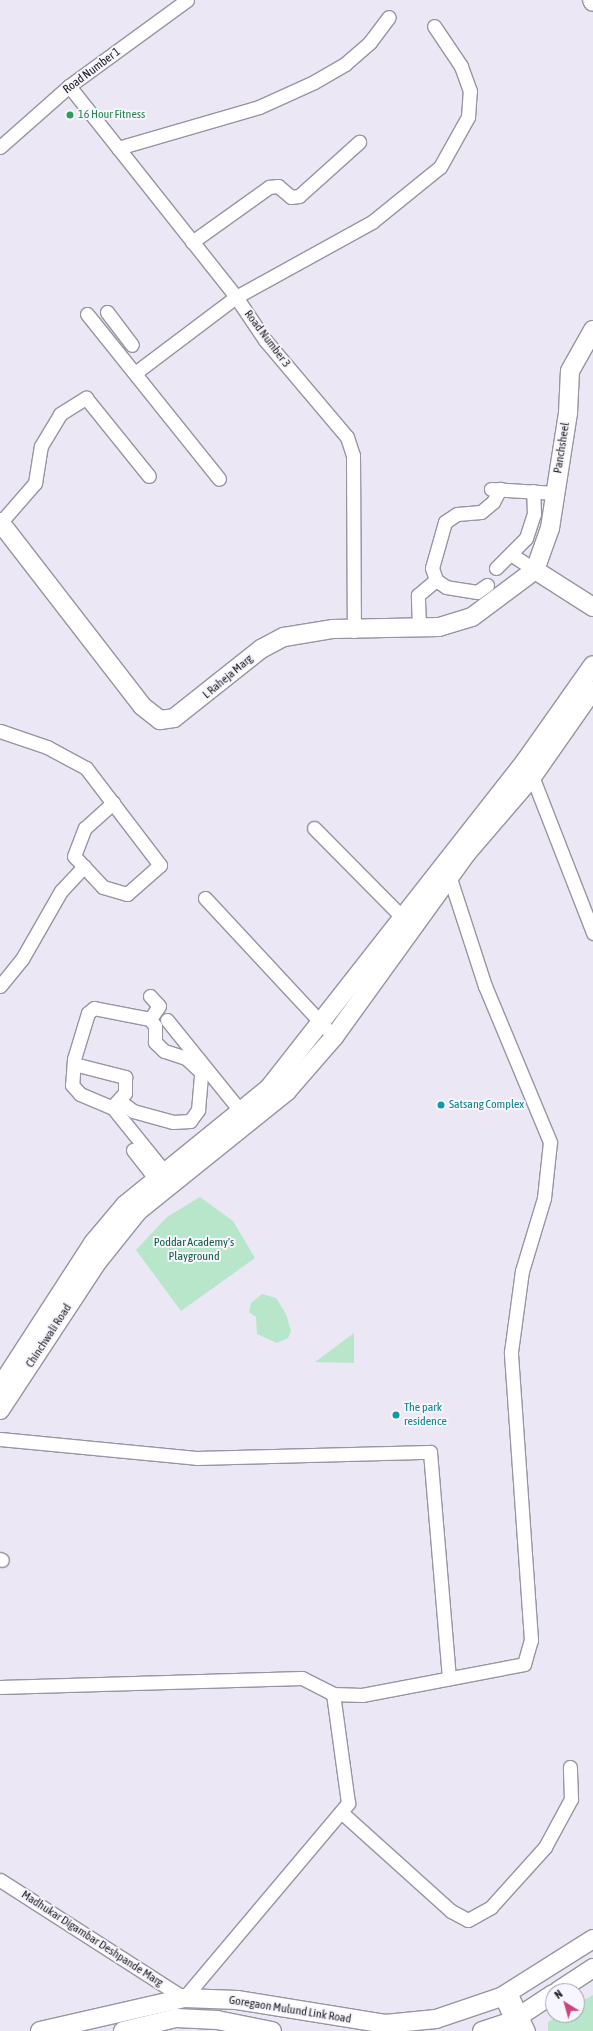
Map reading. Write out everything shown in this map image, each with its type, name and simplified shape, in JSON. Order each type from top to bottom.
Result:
[{"type":"street","name":"Road Number 1","points":[[0,147],[69,86],[188,0]]},
{"type":"street","points":[[118,148],[259,107],[314,82],[345,64],[370,42],[389,17]]},
{"type":"street","points":[[135,373],[236,297],[372,222],[440,167],[468,116],[470,91],[460,66],[434,26]]},
{"type":"street","name":"Road Number 3","points":[[69,86],[236,297],[265,340],[347,437],[353,455],[354,631]]},
{"type":"street","points":[[192,242],[269,187],[278,186],[291,196],[299,196],[359,142]]},
{"type":"street","points":[[107,312],[132,345]]},
{"type":"street","points":[[87,314],[219,478]]},
{"type":"street","points":[[105,337],[118,327]]},
{"type":"street","name":"Panchsheel","points":[[535,570],[550,528],[568,413],[570,371],[593,330]]},
{"type":"street","points":[[0,522],[35,483],[41,446],[60,414],[86,398],[149,476]]},
{"type":"street","points":[[487,585],[477,592],[446,587],[436,580],[432,568],[445,522],[458,514],[481,512],[493,502],[495,489],[555,493]]},
{"type":"street","points":[[496,568],[512,555],[526,538],[534,514],[532,491]]},
{"type":"street","name":"L Raheja Marg","points":[[0,522],[142,706],[160,720],[174,718],[261,649],[284,637],[333,629],[354,631],[439,628],[472,617],[535,570]]},
{"type":"street","points":[[512,555],[593,607]]},
{"type":"street","points":[[419,628],[418,595],[436,580]]},
{"type":"street","points":[[61,1304],[93,1243],[125,1204],[164,1181],[244,1115],[407,922],[447,870],[593,665]]},
{"type":"street","points":[[447,870],[532,777],[593,690]]},
{"type":"street","points":[[0,731],[48,747],[86,768],[160,865],[127,894],[103,887],[74,856],[85,828],[113,804]]},
{"type":"street","points":[[526,760],[593,933]]},
{"type":"street","points":[[314,828],[407,922]]},
{"type":"street","points":[[0,986],[22,959],[61,891],[84,866]]},
{"type":"street","points":[[0,1687],[302,1678],[333,1694],[362,1695],[524,1664],[531,1640],[511,1352],[522,1271],[544,1198],[550,1142],[485,986],[447,870]]},
{"type":"street","points":[[205,898],[334,1037]]},
{"type":"street","points":[[244,1115],[287,1091],[334,1037],[407,922]]},
{"type":"street","points":[[150,996],[159,1006],[150,1019]]},
{"type":"street","points":[[125,1105],[133,1111],[173,1122],[190,1121],[198,1110],[198,1067],[186,1058],[164,1051],[155,1042],[155,1026],[150,1019],[94,1008],[88,1013],[74,1064],[72,1085],[80,1094],[112,1107],[164,1181]]},
{"type":"street","points":[[167,1020],[244,1115]]},
{"type":"street","points":[[74,1064],[125,1077],[125,1093],[112,1107]]},
{"type":"street","points":[[133,1150],[164,1181]]},
{"type":"street","name":"Chinchwali Road","points":[[0,1410],[35,1344],[61,1304],[164,1181]]},
{"type":"street","points":[[0,1387],[35,1344]]},
{"type":"street","points":[[0,1439],[196,1458],[430,1452],[449,1678]]},
{"type":"street","points":[[184,1998],[348,1803],[333,1694]]},
{"type":"street","points":[[341,1812],[451,1911],[468,1920],[491,1907],[545,1847],[571,1798],[570,1767]]},
{"type":"street","name":"Madhukar Digambar Deshpande Marg","points":[[0,1880],[184,1998]]},
{"type":"street","name":"Goregaon Mulund Link Road","points":[[40,2031],[134,2007],[184,1998],[237,2000],[385,2024],[436,2019],[506,1995],[593,1938]]},
{"type":"street","points":[[570,1983],[593,1968]]},
{"type":"street","points":[[506,1995],[519,2025]]},
{"type":"street","points":[[482,2031],[519,2025],[545,2001]]},
{"type":"street","name":"Goregaon Mulund Link Road","points":[[131,2029],[176,2018],[217,2020],[272,2031]]},
{"type":"green space","name":"Poddar Academy's Playground","points":[[200,1197],[233,1221],[255,1258],[181,1311],[136,1250],[167,1217]]},
{"type":"green space","points":[[262,1294],[276,1298],[286,1314],[291,1331],[288,1338],[277,1343],[257,1334],[256,1317],[249,1312],[251,1303]]},
{"type":"green space","points":[[354,1333],[354,1363],[315,1362]]},
{"type":"green space","points":[[593,1995],[593,2031],[548,2031],[548,2023],[585,2023],[585,2000]]},
{"type":"place","name":"16 Hour Fitness","points":[[70,115]]},
{"type":"place","name":"Satsang Complex","points":[[441,1105]]},
{"type":"place","name":"The park residence","points":[[396,1415]]}]
